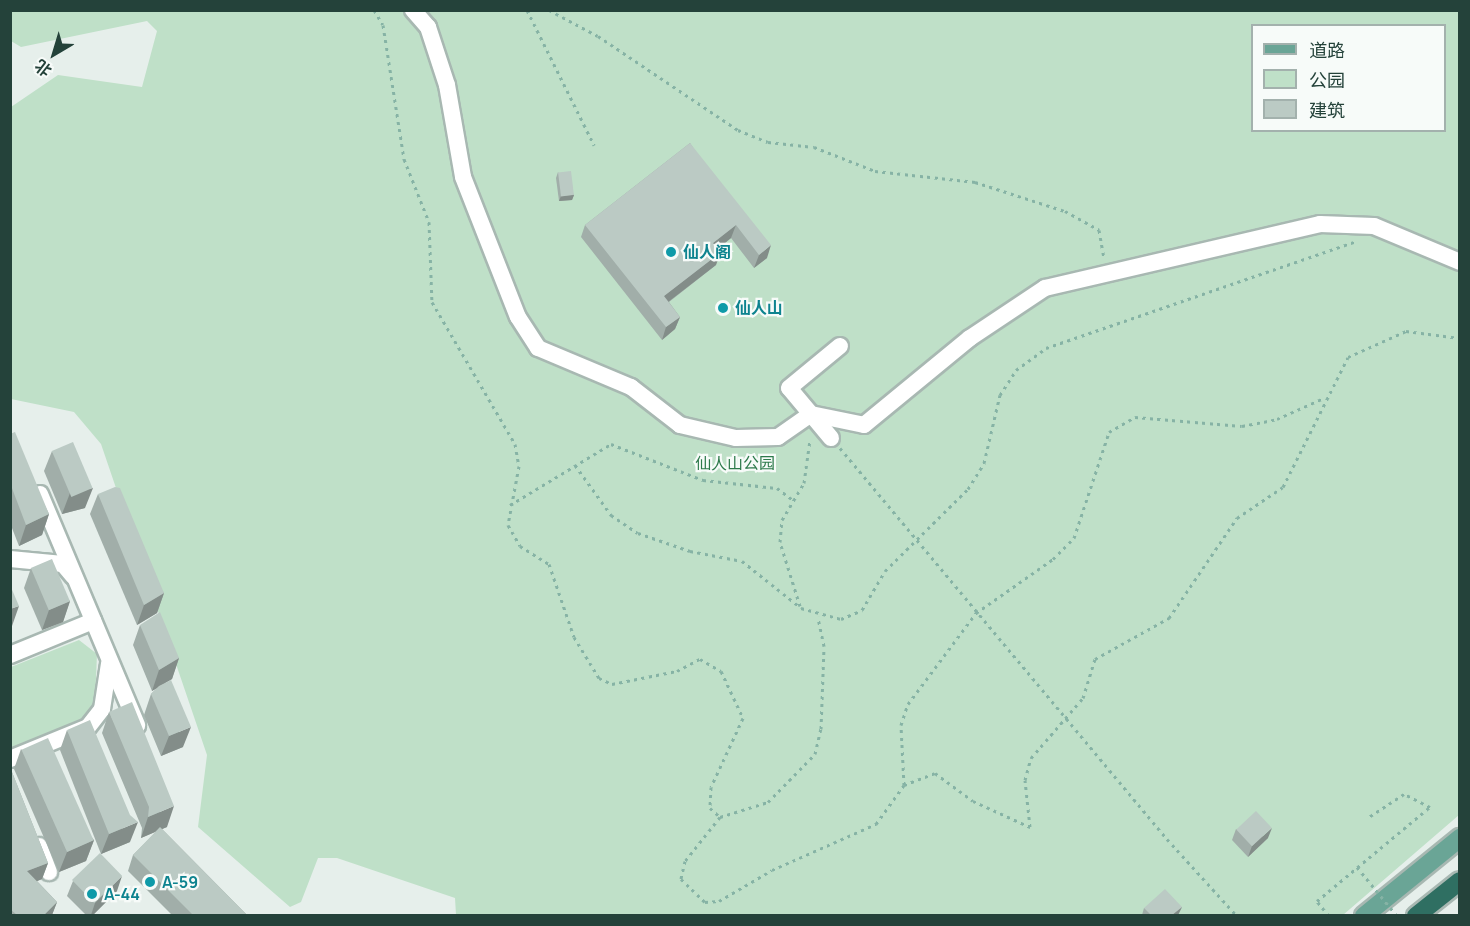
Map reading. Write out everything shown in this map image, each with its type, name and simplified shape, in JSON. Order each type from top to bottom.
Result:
[{"type":"highway","points":[[1416,915],[1460,881]]},
{"type":"main road","points":[[1364,915],[1460,838]]},
{"type":"lane","points":[[413,10],[428,27],[447,85],[463,177],[518,317],[538,348],[631,387],[680,425],[736,438],[778,437],[811,414],[864,425],[970,338],[1045,288],[1320,224],[1374,226],[1460,262]]},
{"type":"lane","points":[[831,438],[789,388],[840,346]]},
{"type":"lane","points":[[33,476],[144,742]]},
{"type":"lane","points":[[11,557],[63,564],[76,579]]},
{"type":"lane","points":[[10,655],[93,621]]},
{"type":"lane","points":[[10,759],[88,727],[102,709],[109,659]]},
{"type":"lane","points":[[88,727],[97,748]]},
{"type":"lane","points":[[46,745],[55,766]]},
{"type":"lane","points":[[32,830],[50,872]]},
{"type":"path","points":[[374,10],[383,25],[404,159],[429,222],[432,302],[515,444],[519,466],[508,525],[520,546],[549,564],[574,637],[599,678],[612,684],[677,671],[700,659],[721,671],[743,718],[711,787],[710,808],[720,817]]},
{"type":"path","points":[[527,10],[594,145]]},
{"type":"path","points":[[549,10],[598,36],[738,130],[768,142],[814,147],[875,171],[975,182],[1065,211],[1099,230],[1107,272]]},
{"type":"path","points":[[575,465],[611,515],[638,533],[690,551],[742,561],[801,608],[818,617],[841,620],[862,610],[885,571],[968,489],[984,463],[1000,395],[1016,370],[1046,348],[1346,248],[1374,226]]},
{"type":"path","points":[[818,617],[824,646],[821,729],[815,754],[768,802],[720,817],[685,861],[681,879],[705,902],[719,901],[772,870],[876,824],[904,785],[935,773],[973,801],[1030,827],[1025,780],[1031,758],[1064,717],[1083,698],[1095,659],[1168,618],[1237,518],[1283,487],[1299,463],[1324,398],[1348,357],[1382,337],[1421,330],[1460,338]]},
{"type":"path","points":[[904,785],[901,725],[908,704],[976,613],[1053,559],[1074,538],[1109,432],[1134,417],[1242,426],[1277,419],[1324,398]]},
{"type":"path","points":[[801,608],[780,542],[782,520],[804,483],[811,414]]},
{"type":"path","points":[[831,438],[1064,717],[1237,915]]},
{"type":"path","points":[[510,505],[611,444],[703,480],[777,488],[794,501]]},
{"type":"path","points":[[1329,915],[1317,901],[1430,807],[1404,794],[1369,817]]},
{"type":"path","points":[[1357,867],[1397,915]]},
{"type":"green space","name":"仙人山公园","points":[[11,10],[1459,11],[1459,815],[1343,915],[456,915],[455,898],[337,858],[318,858],[301,902],[290,907],[198,827],[207,755],[101,444],[74,412],[11,399],[11,107],[58,75],[142,87],[157,31],[147,21],[21,47],[11,41]]},
{"type":"green space","points":[[79,640],[97,654],[95,703],[80,723],[11,752],[11,667]]},
{"type":"building","points":[[690,143],[771,245],[759,255],[736,225],[713,243],[721,252],[664,296],[680,317],[666,327],[585,225]]},
{"type":"building","points":[[571,171],[574,195],[561,196],[558,173]]},
{"type":"building","points":[[15,432],[49,514],[26,525],[10,483],[10,434]]},
{"type":"building","points":[[73,442],[93,488],[71,497],[52,451]]},
{"type":"building","points":[[115,487],[120,488],[164,593],[144,605],[98,494]]},
{"type":"building","points":[[52,559],[70,601],[49,610],[31,568]]},
{"type":"building","points":[[10,585],[19,606],[10,609]]},
{"type":"building","points":[[160,612],[179,658],[159,670],[140,625]]},
{"type":"building","points":[[171,680],[191,727],[169,736],[151,694],[159,686]]},
{"type":"building","points":[[132,702],[174,806],[148,817],[149,807],[109,712]]},
{"type":"building","points":[[90,720],[130,815],[138,822],[109,834],[67,730]]},
{"type":"building","points":[[48,738],[94,840],[67,852],[22,750]]},
{"type":"building","points":[[10,767],[48,863],[27,871],[57,902],[44,915],[17,915],[10,909]]},
{"type":"building","points":[[1256,811],[1272,828],[1252,846],[1236,829]]},
{"type":"building","points":[[160,827],[247,915],[193,915],[133,855]]},
{"type":"building","points":[[100,853],[122,876],[94,903],[72,880]]},
{"type":"building","points":[[1165,889],[1182,907],[1172,915],[1151,915],[1144,908]]},
{"type":"place","name":"仙人阁","points":[[671,252]]},
{"type":"place","name":"仙人山","points":[[723,308]]},
{"type":"place","name":"A-59","points":[[150,882]]},
{"type":"place","name":"A-44","points":[[92,894]]}]
